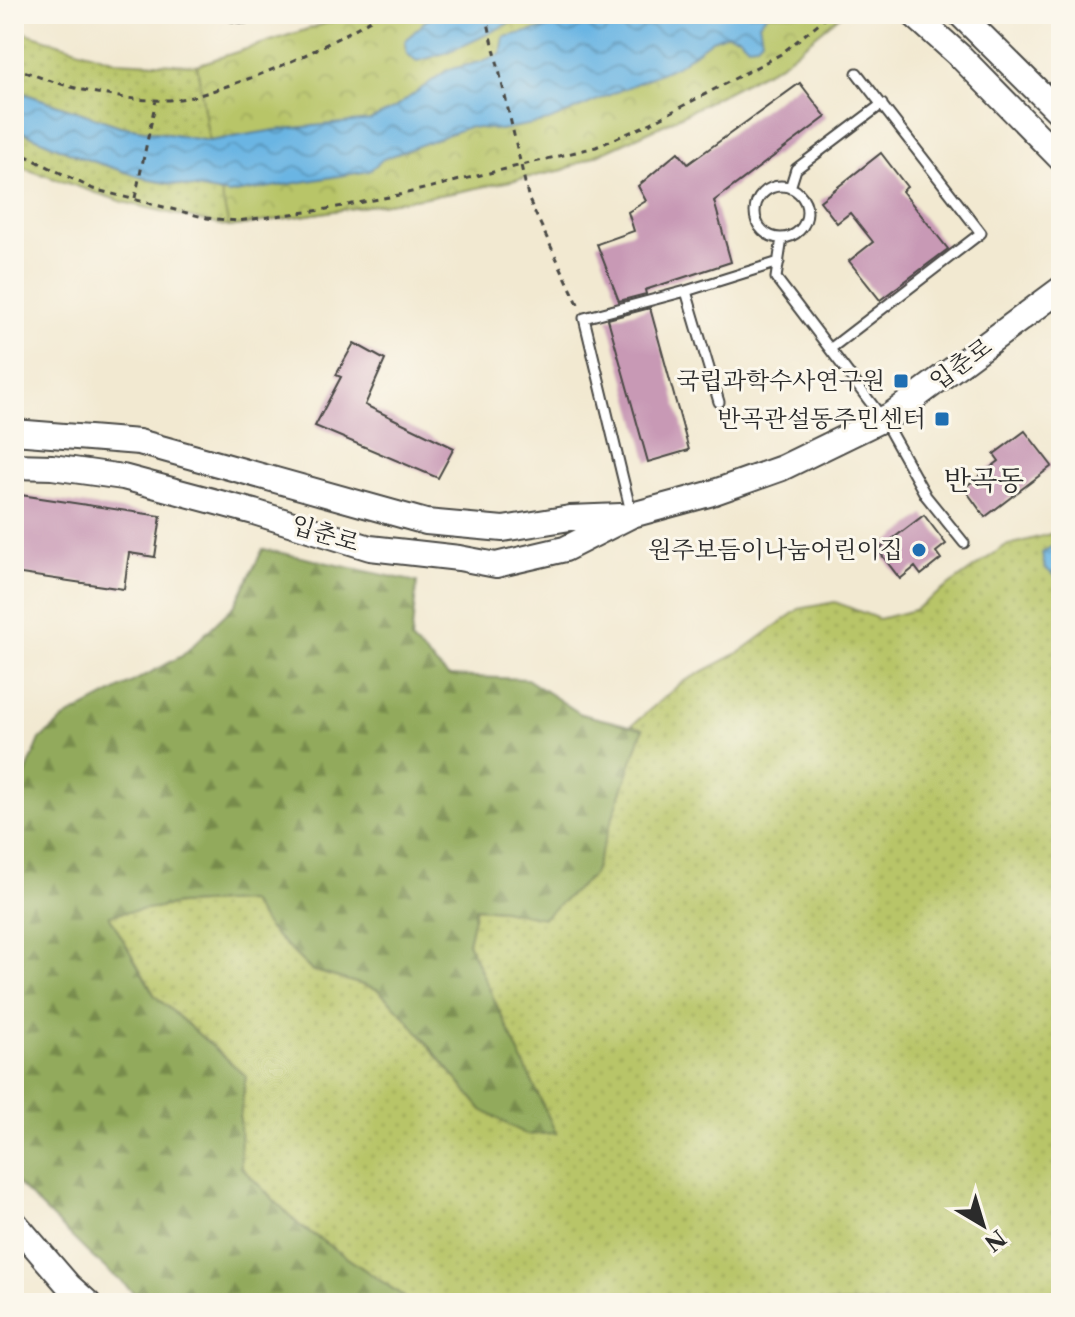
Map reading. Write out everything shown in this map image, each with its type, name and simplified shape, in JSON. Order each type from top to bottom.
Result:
[{"type":"street","points":[[913,14],[961,57],[1061,159]]},
{"type":"street","points":[[960,14],[1061,114]]},
{"type":"street","name":"입춘로","points":[[14,466],[52,467],[123,477],[254,512],[370,548],[496,565],[565,549],[632,515],[709,494],[782,468],[883,419],[1061,289]]},
{"type":"street","name":"입춘로","points":[[14,432],[139,442],[426,522],[503,529],[570,518],[632,515]]},
{"type":"street","points":[[14,1222],[69,1286],[88,1303]]},
{"type":"lane","points":[[221,14],[244,18],[278,14]]},
{"type":"lane","points":[[830,349],[981,233],[857,73]]},
{"type":"lane","points":[[790,188],[796,169],[882,104]]},
{"type":"lane","points":[[773,187],[790,188],[803,198],[807,214],[794,234],[782,238],[769,235],[757,223],[755,206],[759,198],[773,187]]},
{"type":"lane","points":[[782,238],[776,278],[883,419],[926,496],[964,543]]},
{"type":"lane","points":[[632,515],[584,318],[779,262]]},
{"type":"lane","points":[[686,291],[719,402]]},
{"type":"path","points":[[14,67],[38,78],[90,92],[156,100],[182,99],[273,71],[332,43],[381,14]]},
{"type":"path","points":[[486,14],[529,200],[584,318]]},
{"type":"path","points":[[14,150],[93,189],[207,218],[237,221],[322,210],[521,167],[596,147],[649,124],[781,54],[830,14]]},
{"type":"path","points":[[134,199],[156,100]]},
{"type":"green space","points":[[345,14],[209,141],[120,126],[14,90],[14,29],[115,61],[197,65],[336,20]]},
{"type":"green space","points":[[345,14],[842,14],[782,63],[665,124],[563,170],[452,193],[229,227],[209,141],[197,65],[336,20]]},
{"type":"green space","points":[[842,14],[782,63],[665,124],[563,170],[452,193],[229,227],[123,202],[14,165],[14,128],[80,157],[150,180],[229,194]]},
{"type":"green space","points":[[1061,531],[1061,1303],[408,1303],[403,1296],[299,1225],[240,1167],[240,1117],[246,1076],[155,996],[108,914],[179,904],[249,901],[268,928],[311,970],[377,989],[403,1014],[482,1110],[555,1133],[468,943],[475,908],[502,910],[643,729],[631,726],[681,683],[740,652],[799,609],[835,602],[879,619],[914,610],[1005,546]]},
{"type":"green space","points":[[263,549],[417,582],[411,640],[448,676],[527,679],[581,714],[643,729],[593,875],[543,918],[476,908],[468,943],[556,1133],[527,1135],[482,1110],[403,1014],[377,989],[311,970],[268,928],[249,901],[179,904],[109,915],[155,996],[246,1076],[240,1117],[241,1167],[299,1225],[403,1296],[408,1303],[146,1303],[90,1255],[14,1180],[14,802],[40,739],[68,716],[182,656],[235,605]]},
{"type":"water","points":[[438,14],[527,14],[460,47],[417,61],[407,54],[405,41],[425,21]]},
{"type":"water","points":[[589,14],[768,14],[759,23],[762,39],[756,45],[748,46],[739,37],[727,34],[712,40],[677,66],[549,121],[500,130],[468,127],[383,159],[369,171],[229,194],[150,180],[80,157],[14,128],[14,90],[120,126],[209,141],[370,120],[393,109],[447,70],[501,54],[504,37],[583,20]]},
{"type":"water","points":[[1061,543],[1061,581],[1045,568],[1042,553]]},
{"type":"building","points":[[800,83],[826,117],[714,201],[731,262],[619,301],[597,244],[634,231],[628,212],[646,201],[638,186],[678,152],[688,164]]},
{"type":"building","points":[[881,153],[907,187],[902,191],[948,249],[880,300],[849,261],[873,242],[850,213],[837,223],[820,201]]},
{"type":"building","points":[[650,308],[689,450],[648,462],[608,319]]},
{"type":"building","points":[[354,343],[385,360],[365,405],[454,448],[438,478],[315,426],[341,377],[336,375]]},
{"type":"building","points":[[1025,431],[1052,466],[985,517],[964,488],[999,461],[994,454]]},
{"type":"building","points":[[14,494],[161,516],[155,557],[129,553],[124,589],[14,573]]},
{"type":"building","points":[[924,515],[946,544],[936,552],[941,559],[921,575],[915,567],[900,579],[878,550]]},
{"type":"place","name":"국립과학수사연구원","points":[[901,381]]},
{"type":"place","name":"반곡관설동주민센터","points":[[942,419]]},
{"type":"place","name":"원주보듬이나눔어린이집","points":[[919,550]]},
{"type":"district","name":"반곡동","points":[[984,480]]}]
